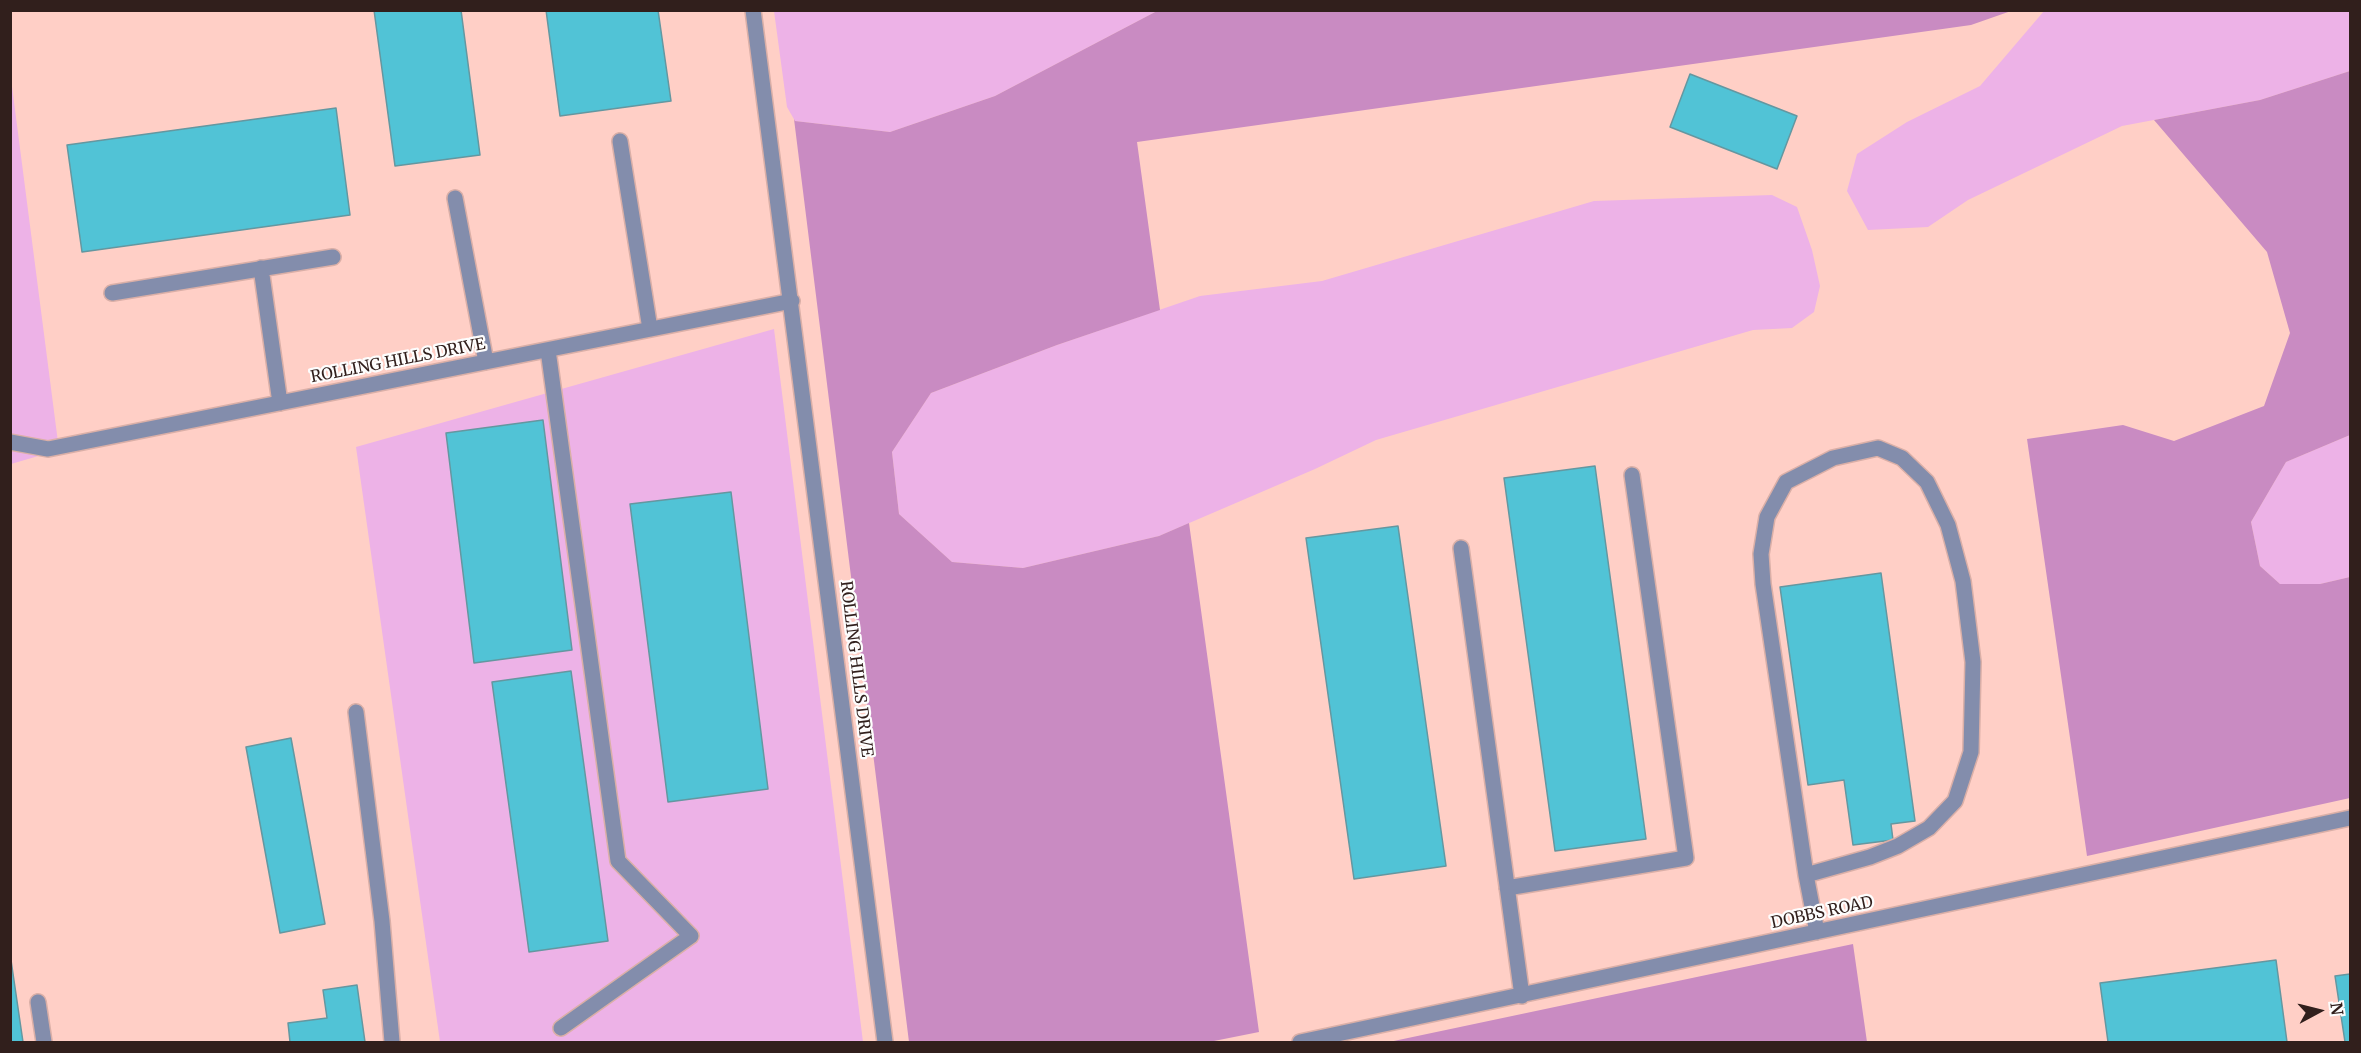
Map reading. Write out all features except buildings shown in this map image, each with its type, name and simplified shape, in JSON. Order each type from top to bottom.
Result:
[{"type":"street","name":"ROLLING HILLS DRIVE","points":[[753,10],[885,1042]]},
{"type":"street","points":[[620,141],[650,329]]},
{"type":"street","points":[[455,198],[486,362]]},
{"type":"street","points":[[112,293],[333,257]]},
{"type":"street","points":[[261,268],[280,403]]},
{"type":"street","name":"ROLLING HILLS DRIVE","points":[[10,442],[48,449],[792,301]]},
{"type":"street","points":[[548,350],[618,861],[691,936],[561,1028]]},
{"type":"street","points":[[1806,874],[1870,857],[1898,846],[1929,828],[1955,801],[1971,752],[1973,662],[1963,581],[1948,525],[1927,482],[1902,458],[1878,448],[1833,458],[1786,482],[1767,517],[1761,554],[1763,584],[1806,874],[1817,932]]},
{"type":"street","points":[[1507,888],[1686,858],[1632,475]]},
{"type":"street","points":[[1461,548],[1522,996]]},
{"type":"street","points":[[356,712],[382,921],[392,1042]]},
{"type":"street","name":"DOBBS ROAD","points":[[1300,1042],[2350,818]]},
{"type":"street","points":[[38,1002],[44,1042]]},
{"type":"shaded area","points":[[774,11],[1157,11],[995,96],[890,132],[795,121],[787,107]]},
{"type":"shaded area","points":[[1157,11],[2011,11],[1971,25],[1137,142],[1160,310],[1057,345],[931,393],[892,452],[899,514],[952,562],[1023,568],[1159,536],[1189,523],[1259,1032],[1209,1042],[909,1042],[794,119],[795,121],[890,132],[995,96]]},
{"type":"shaded area","points":[[2044,11],[2350,11],[2350,71],[2260,100],[2122,126],[1968,200],[1928,227],[1868,230],[1847,191],[1857,154],[1907,122],[1980,86]]},
{"type":"shaded area","points":[[10,71],[59,450],[11,464],[10,464]]},
{"type":"shaded area","points":[[2350,71],[2350,435],[2286,462],[2251,522],[2260,566],[2280,584],[2320,584],[2350,577],[2350,798],[2087,856],[2027,439],[2123,425],[2174,441],[2264,406],[2290,333],[2267,252],[2154,120],[2260,100]]},
{"type":"shaded area","points":[[1772,195],[1797,207],[1812,250],[1820,286],[1814,312],[1792,328],[1753,330],[1376,440],[1315,469],[1159,536],[1023,568],[952,562],[899,514],[892,452],[931,393],[1057,345],[1200,296],[1322,281],[1594,201]]},
{"type":"shaded area","points":[[774,329],[863,1042],[440,1042],[356,447]]},
{"type":"shaded area","points":[[2350,435],[2350,577],[2320,584],[2280,584],[2260,566],[2251,522],[2286,462]]},
{"type":"shaded area","points":[[1853,944],[1867,1042],[1389,1042]]}]
